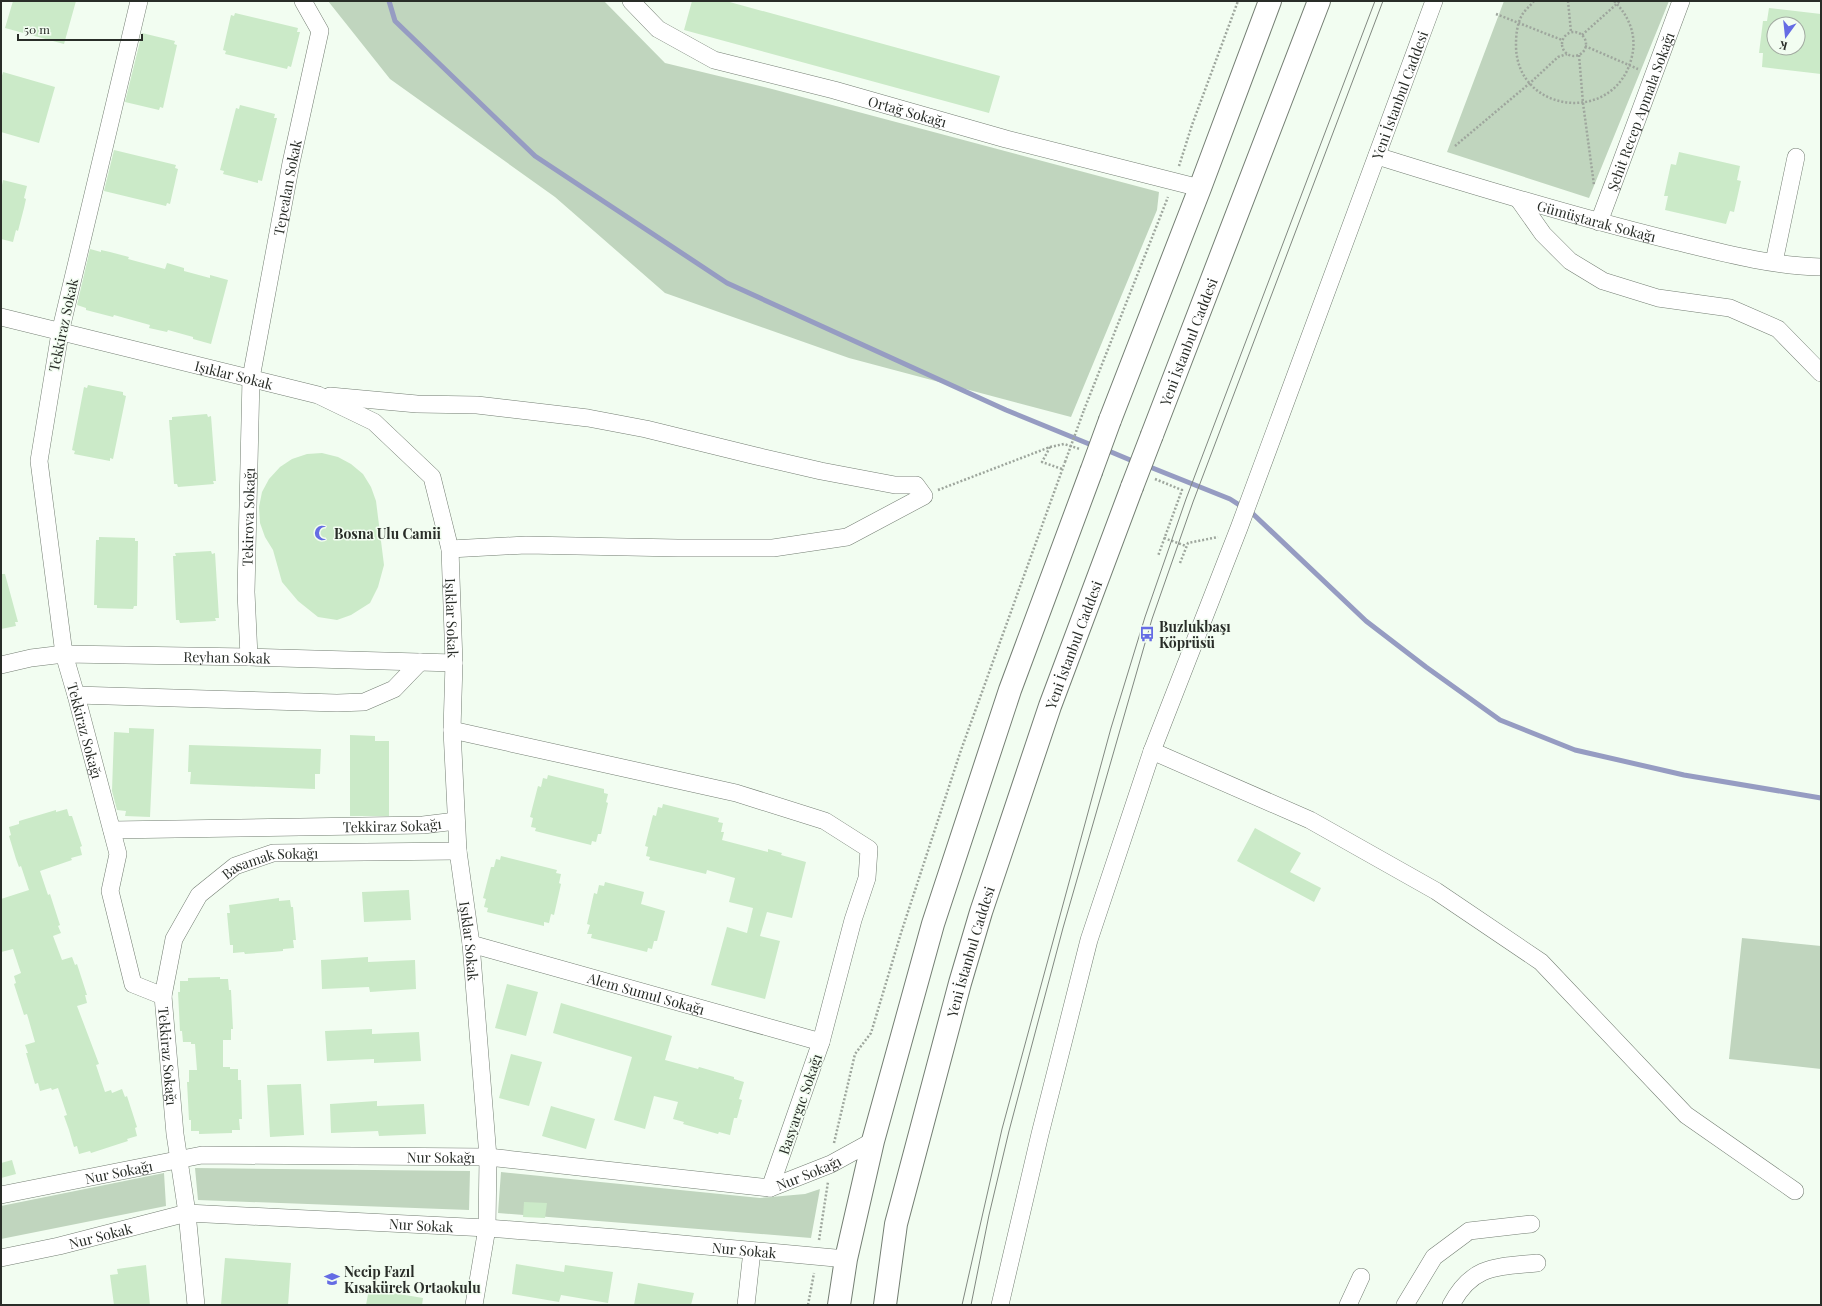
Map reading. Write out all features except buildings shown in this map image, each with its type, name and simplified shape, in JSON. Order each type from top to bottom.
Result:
[{"type":"highway","points":[[839,1305],[846,1259],[873,1141],[933,924],[1010,690],[1110,420],[1200,188],[1270,1]]},
{"type":"highway","name":"Yeni İstanbul Caddesi","points":[[885,1305],[896,1224],[960,984],[981,912],[1047,713],[1132,487],[1319,1]]},
{"type":"street","name":"Tekkiraz Sokak","points":[[64,654],[39,461],[60,333],[139,1]]},
{"type":"street","name":"Tepealan Sokak","points":[[251,378],[292,163],[320,31],[303,1]]},
{"type":"street","name":"Ortağ Sokağı","points":[[631,1],[658,29],[714,60],[834,90],[1006,139],[1200,188]]},
{"type":"street","name":"Yeni İstanbul Caddesi","points":[[1000,1305],[1040,1134],[1089,940],[1152,751],[1250,498],[1434,1]]},
{"type":"street","name":"Şehit Recep Apmala Sokağı","points":[[1599,222],[1681,1]]},
{"type":"street","name":"Gümüştarak Sokağı","points":[[1377,156],[1519,200],[1599,222],[1722,252],[1774,262],[1821,267]]},
{"type":"street","points":[[1774,262],[1796,157]]},
{"type":"street","points":[[1519,200],[1548,240],[1570,261],[1603,281],[1658,298],[1730,308],[1778,329],[1821,373]]},
{"type":"street","name":"Işıklar Sokak","points":[[1,317],[60,333],[318,395],[374,422],[432,476],[450,549],[454,663],[452,730],[456,822],[458,851],[471,944],[488,1157],[487,1228],[474,1305]]},
{"type":"street","name":"Tekirova Sokağı","points":[[249,657],[246,592],[251,378]]},
{"type":"street","points":[[318,395],[417,404],[477,405],[588,418],[646,429],[821,471],[895,485],[916,485],[924,496],[847,537],[773,548],[526,546],[450,549]]},
{"type":"street","name":"Reyhan Sokak","points":[[1,665],[30,658],[64,654],[249,657],[454,663]]},
{"type":"street","name":"Tekkiraz Sokağı","points":[[64,654],[118,854],[110,891],[133,984],[163,996],[179,1159],[187,1213],[196,1305]]},
{"type":"street","points":[[76,695],[337,703],[364,702],[394,689],[420,662]]},
{"type":"street","name":"Basyargıc Sokağı","points":[[452,730],[736,793],[825,821],[869,849],[867,878],[853,920],[822,1042],[770,1188]]},
{"type":"street","points":[[1152,751],[1310,820],[1436,892],[1541,962],[1686,1115],[1795,1191]]},
{"type":"street","name":"Tekkiraz Sokağı","points":[[112,830],[423,825],[456,822]]},
{"type":"street","name":"Basamak Sokağı","points":[[163,996],[174,939],[199,895],[235,866],[273,853],[458,851]]},
{"type":"street","name":"Alem Sumul Sokağı","points":[[471,944],[822,1042]]},
{"type":"street","name":"Nur Sokağı","points":[[1,1196],[202,1155],[488,1157],[770,1188],[831,1164],[873,1141]]},
{"type":"street","name":"Nur Sokak","points":[[1,1258],[59,1246],[187,1213],[487,1228],[618,1238],[846,1259]]},
{"type":"street","points":[[1405,1305],[1434,1257],[1469,1231],[1531,1224]]},
{"type":"street","points":[[746,1305],[752,1251]]},
{"type":"street","points":[[1451,1305],[1458,1290],[1472,1277],[1492,1267],[1536,1263]]},
{"type":"street","points":[[1348,1305],[1361,1277]]},
{"type":"path","points":[[808,1305],[831,1164],[855,1054],[871,1033],[901,933],[960,753],[1062,469],[1174,182],[1192,125],[1238,1]]},
{"type":"path","points":[[1534,1],[1522,16],[1516,35],[1516,55],[1523,74],[1535,89],[1551,99],[1570,104],[1583,103],[1606,95],[1620,83],[1630,66],[1634,48],[1632,29],[1624,12],[1616,2]]},
{"type":"path","points":[[1568,1],[1571,32]]},
{"type":"path","points":[[1582,35],[1616,2],[1620,1]]},
{"type":"path","points":[[1496,14],[1562,40]]},
{"type":"path","points":[[1571,32],[1582,35]]},
{"type":"path","points":[[1571,32],[1562,40],[1562,48],[1571,56],[1578,55],[1584,50],[1585,46],[1582,35]]},
{"type":"path","points":[[1585,46],[1653,76]]},
{"type":"path","points":[[1455,146],[1530,83],[1558,57],[1567,54]]},
{"type":"path","points":[[1578,55],[1595,192]]},
{"type":"path","points":[[924,496],[1050,447],[1064,444],[1083,450]]},
{"type":"path","points":[[1050,447],[1042,462],[1062,469]]},
{"type":"path","points":[[1154,479],[1182,490],[1158,556]]},
{"type":"path","points":[[1180,563],[1188,543],[1237,531]]},
{"type":"path","points":[[1164,538],[1186,546]]},
{"type":"green space","points":[[328,1],[604,1],[665,63],[772,89],[1159,192],[1157,210],[1071,417],[849,358],[665,293],[555,197],[390,79]]},
{"type":"green space","points":[[1504,1],[1669,1],[1589,198],[1447,152]]},
{"type":"green space","points":[[1742,938],[1821,946],[1821,1069],[1729,1059]]},
{"type":"green space","points":[[195,1168],[470,1171],[469,1210],[198,1200]]},
{"type":"green space","points":[[501,1172],[760,1198],[805,1194],[820,1189],[811,1238],[498,1213]]},
{"type":"green space","points":[[164,1173],[166,1206],[1,1239],[1,1206]]},
{"type":"waterway","points":[[389,1],[395,21],[535,156],[727,283],[1006,410],[1094,446]]},
{"type":"waterway","points":[[1104,449],[1135,462]]},
{"type":"waterway","points":[[1145,465],[1230,499],[1252,513],[1366,621],[1426,667],[1500,720],[1575,750],[1684,775],[1821,798]]},
{"type":"tram line","points":[[962,1305],[1002,1129],[1111,728],[1145,617],[1186,499],[1375,1]]},
{"type":"tram line","points":[[971,1305],[989,1215],[1009,1131],[1063,928],[1152,619],[1193,502],[1383,1]]},
{"type":"place","name":"Bosna Ulu Camii","points":[[322,533]]},
{"type":"place","name":"Buzlukbaşı Köprüsü","points":[[1147,634]]},
{"type":"place","name":"Necip Fazıl Kısakürek Ortaokulu","points":[[332,1279]]}]
